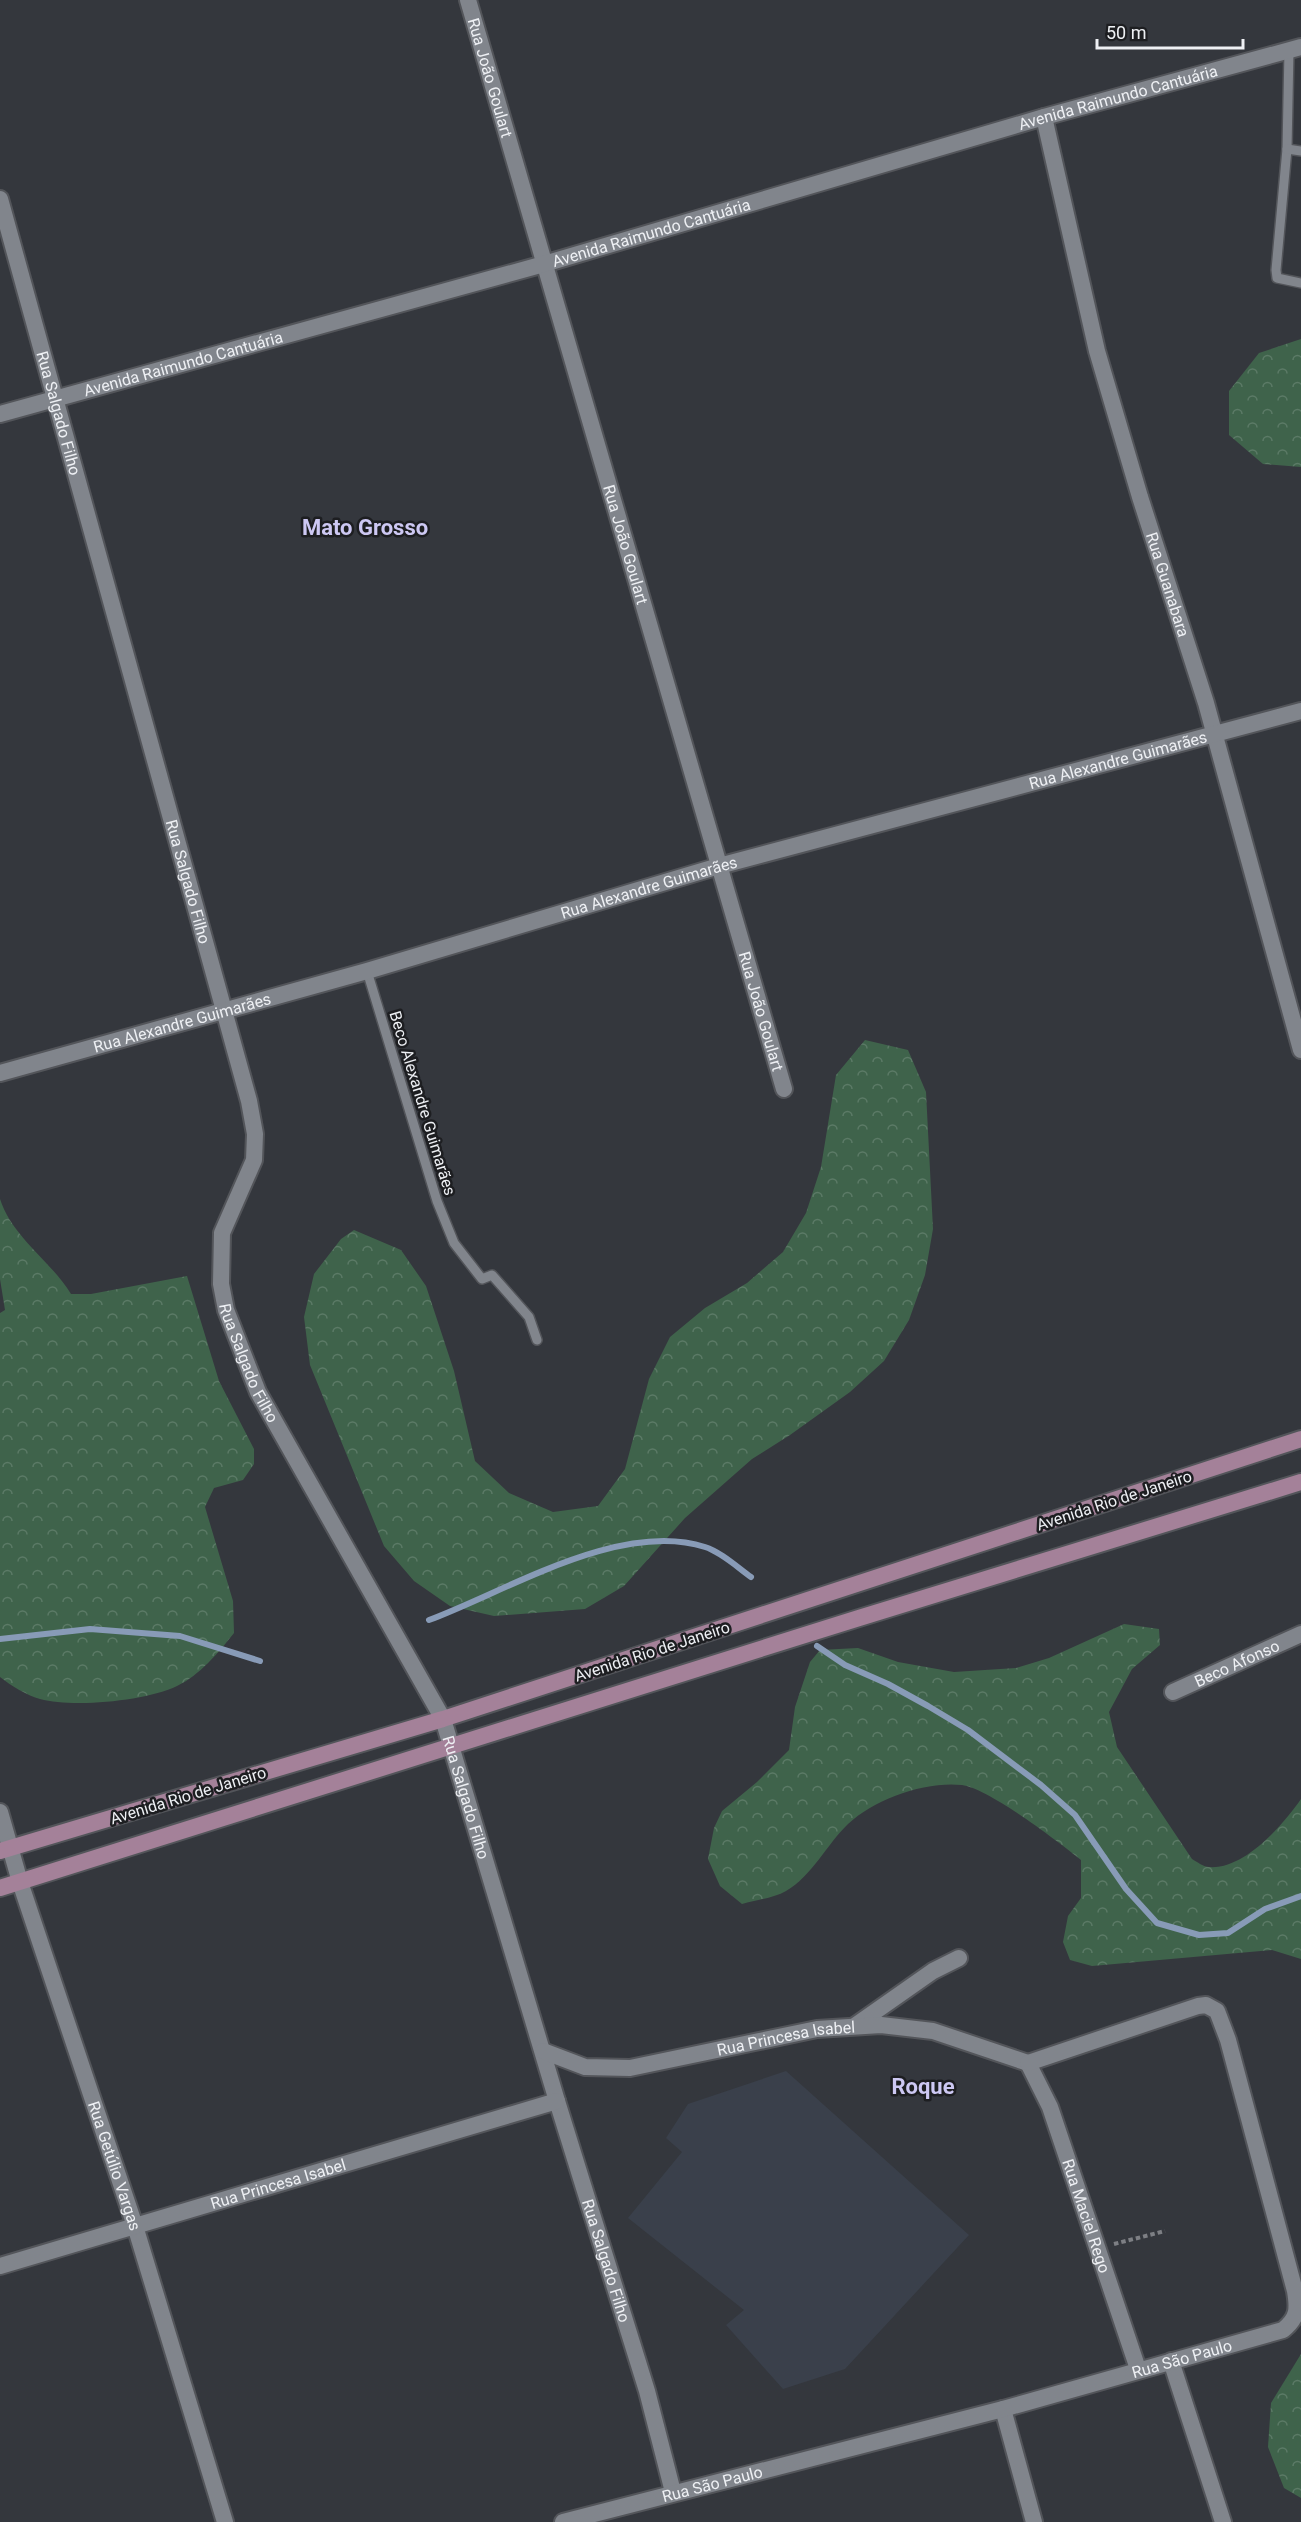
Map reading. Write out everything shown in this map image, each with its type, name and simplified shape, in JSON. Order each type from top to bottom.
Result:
[{"type":"main road","name":"Avenida Rio de Janeiro","points":[[5,1849],[443,1719],[1301,1439]]},
{"type":"main road","name":"Avenida Rio de Janeiro","points":[[0,1888],[859,1618],[1301,1482]]},
{"type":"street","name":"Rua João Goulart","points":[[468,0],[784,1089]]},
{"type":"street","name":"Avenida Raimundo Cantuária","points":[[0,414],[544,264],[1044,117],[1295,49]]},
{"type":"street","name":"Rua Guanabara","points":[[1044,117],[1097,351],[1215,735],[1301,1050]]},
{"type":"street","name":"Rua Salgado Filho","points":[[0,199],[225,1009],[255,1134],[254,1160],[222,1233],[221,1284],[226,1310],[258,1392],[443,1719],[557,2102],[647,2391],[673,2492]]},
{"type":"street","name":"Rua Alexandre Guimarães","points":[[0,1073],[367,970],[719,866],[1301,711]]},
{"type":"street","name":"Beco Afonso","points":[[1173,1692],[1301,1634]]},
{"type":"street","name":"Rua Getúlio Vargas","points":[[0,1812],[5,1849],[20,1882],[135,2226],[225,2522]]},
{"type":"street","points":[[855,2026],[933,1971],[959,1958]]},
{"type":"street","name":"Rua São Paulo","points":[[565,2522],[673,2492],[1002,2409],[1283,2330],[1296,2316],[1298,2306],[1222,2020],[1212,2007],[1198,2006],[1028,2063]]},
{"type":"street","name":"Rua Princesa Isabel","points":[[543,2051],[585,2067],[630,2068],[817,2029],[897,2026],[933,2031],[1028,2063]]},
{"type":"street","name":"Rua Maciel Rego","points":[[1028,2063],[1050,2107],[1138,2369]]},
{"type":"street","name":"Rua Princesa Isabel","points":[[0,2266],[557,2102]]},
{"type":"street","points":[[1171,2361],[1222,2522]]},
{"type":"street","points":[[1002,2409],[1034,2522]]},
{"type":"lane","points":[[1295,49],[1275,270],[1277,278],[1301,283]]},
{"type":"lane","points":[[1287,148],[1301,151]]},
{"type":"lane","name":"Beco Alexandre Guimarães","points":[[367,970],[415,1137],[454,1243],[482,1279],[492,1275],[529,1317],[537,1340]]},
{"type":"path","points":[[1096,2249],[1165,2231]]},
{"type":"shaded area","points":[[786,2071],[969,2235],[845,2369],[783,2389],[726,2325],[744,2310],[628,2218],[682,2152],[666,2138],[688,2104]]},
{"type":"green space","points":[[1301,339],[1301,467],[1263,464],[1229,435],[1229,391],[1259,353]]},
{"type":"green space","points":[[865,1040],[908,1050],[926,1092],[933,1229],[925,1275],[909,1320],[884,1361],[850,1392],[752,1459],[685,1518],[624,1586],[585,1609],[494,1616],[450,1606],[414,1581],[384,1546],[310,1365],[304,1317],[314,1274],[341,1239],[354,1230],[401,1250],[426,1286],[454,1371],[475,1461],[509,1493],[553,1512],[598,1506],[625,1469],[649,1379],[670,1337],[705,1308],[747,1283],[783,1252],[806,1213],[821,1167],[836,1075]]},
{"type":"green space","points":[[0,1199],[13,1225],[71,1294],[91,1294],[187,1276],[219,1381],[254,1449],[254,1464],[243,1480],[214,1488],[205,1507],[233,1601],[234,1633],[201,1670],[177,1686],[164,1691],[110,1702],[54,1702],[30,1695],[0,1677],[0,1313],[5,1310],[0,1279]]},
{"type":"green space","points":[[1124,1624],[1159,1629],[1160,1645],[1132,1669],[1109,1712],[1117,1747],[1192,1859],[1209,1867],[1222,1866],[1249,1854],[1273,1833],[1301,1799],[1301,1959],[1272,1950],[1092,1966],[1070,1960],[1063,1942],[1068,1916],[1081,1898],[1081,1860],[1005,1805],[974,1788],[962,1785],[917,1789],[872,1807],[848,1824],[804,1877],[786,1891],[742,1904],[720,1886],[708,1859],[714,1828],[722,1811],[757,1782],[789,1750],[795,1707],[810,1662],[820,1650],[858,1648],[898,1662],[954,1672],[1016,1668],[1049,1658]]},
{"type":"green space","points":[[1301,2354],[1301,2498],[1284,2488],[1268,2447],[1271,2403]]},
{"type":"waterway","points":[[429,1620],[564,1562],[637,1543],[672,1541],[705,1547],[723,1556],[751,1577]]},
{"type":"waterway","points":[[0,1639],[90,1629],[180,1636],[260,1661]]},
{"type":"waterway","points":[[817,1646],[845,1665],[888,1684],[968,1730],[1041,1785],[1075,1815],[1126,1889],[1157,1923],[1199,1935],[1228,1933],[1265,1909],[1301,1896]]},
{"type":"district","name":"Mato Grosso","points":[[365,527]]},
{"type":"district","name":"Roque","points":[[923,2086]]}]
